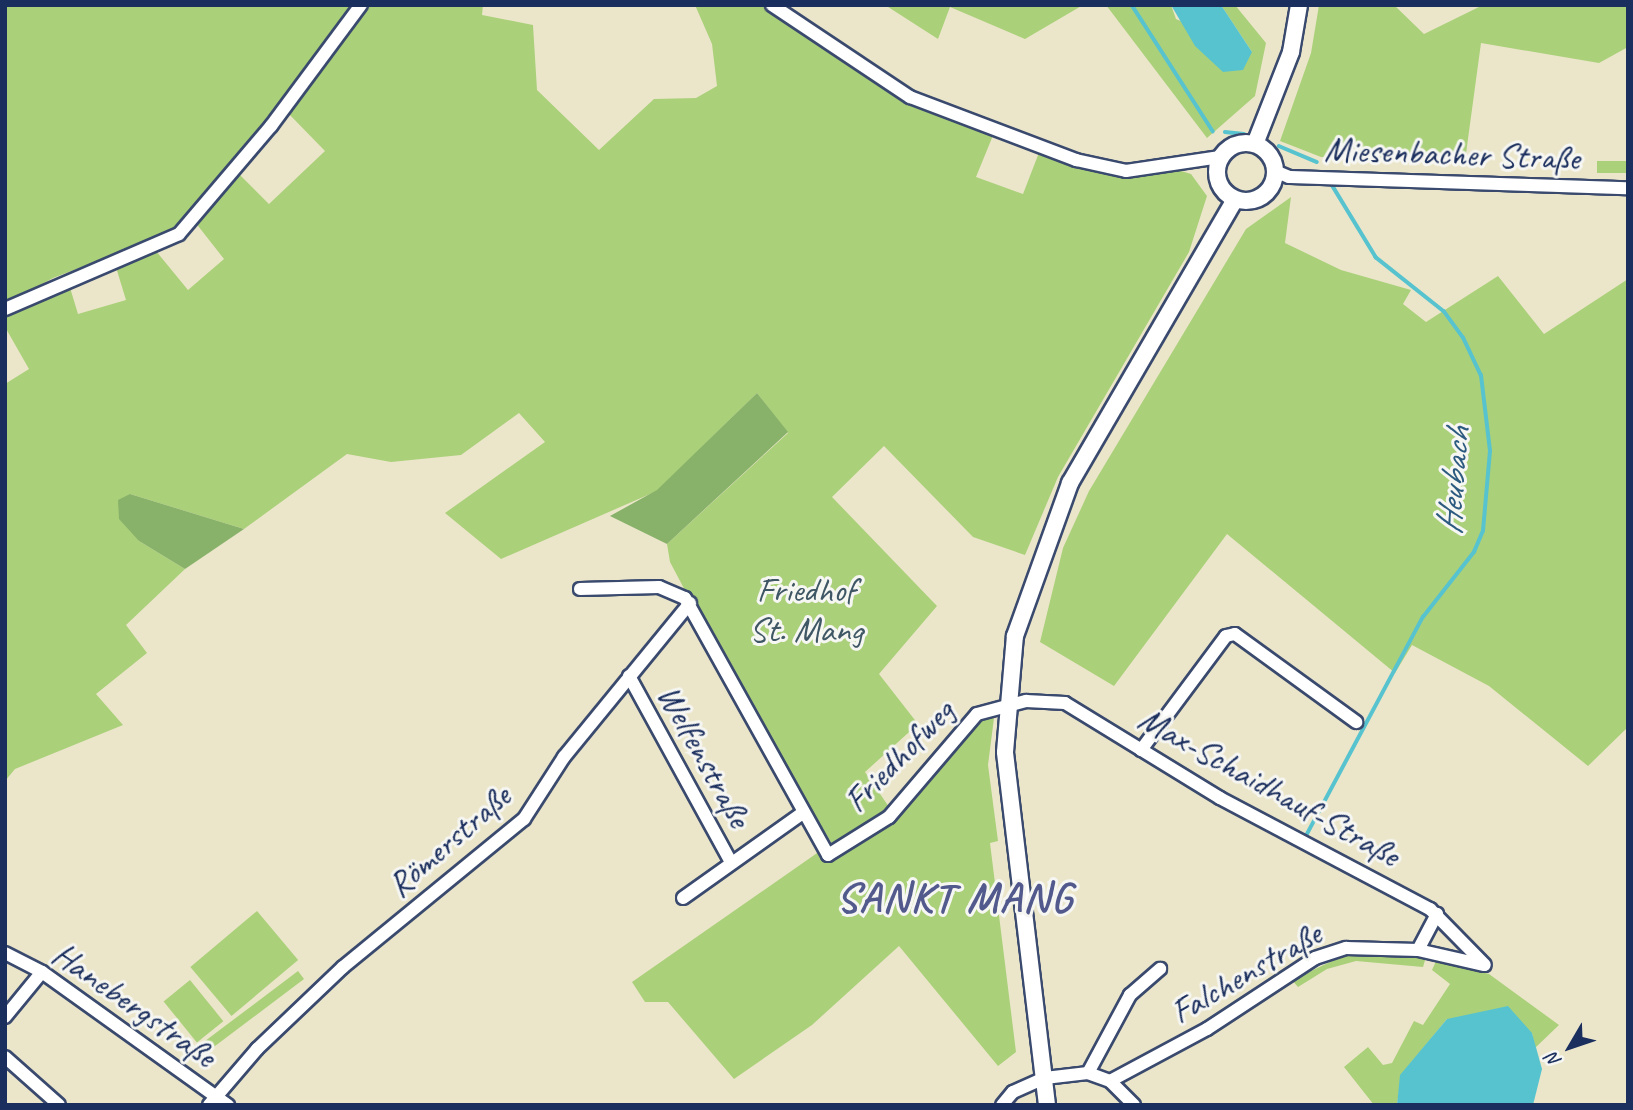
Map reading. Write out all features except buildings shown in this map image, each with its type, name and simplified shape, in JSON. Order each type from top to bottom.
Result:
[{"type":"main road","points":[[1255,144],[1291,52],[1299,5]]},
{"type":"main road","points":[[1243,142],[1255,144],[1269,155],[1275,171],[1262,197],[1235,199],[1221,188],[1220,157],[1243,142]]},
{"type":"main road","points":[[1047,1105],[1005,745],[1006,710],[1016,632],[1070,483],[1235,199]]},
{"type":"street","points":[[5,309],[179,234],[271,126],[361,5]]},
{"type":"street","points":[[772,5],[911,97],[1076,160],[1126,171],[1220,157]]},
{"type":"street","name":"Miesenbacher Straße","points":[[1275,171],[1289,177],[1628,188]]},
{"type":"street","points":[[580,589],[659,587],[690,603],[801,814],[683,898]]},
{"type":"street","name":"Römerstraße","points":[[213,1100],[343,967],[524,819],[629,676],[690,603]]},
{"type":"street","points":[[1141,750],[1226,636],[1235,634],[1356,722]]},
{"type":"street","name":"Welfenstraße","points":[[629,676],[731,862]]},
{"type":"street","name":"Max-Schaidhauf-Straße","points":[[1006,710],[1065,703],[1141,750],[1437,914],[1485,965]]},
{"type":"street","name":"Friedhofweg","points":[[801,814],[823,850],[836,855],[889,817],[973,717],[1006,710]]},
{"type":"street","points":[[1418,950],[1437,914]]},
{"type":"street","name":"Falchenstraße","points":[[1110,1081],[1207,1029],[1315,958],[1346,948],[1418,950],[1485,965]]},
{"type":"street","name":"Hanebergstraße","points":[[5,953],[42,972],[213,1100],[228,1105]]},
{"type":"street","points":[[1088,1073],[1130,995],[1160,969]]},
{"type":"street","points":[[5,1017],[42,972]]},
{"type":"street","points":[[5,1057],[59,1105]]},
{"type":"street","points":[[1002,1105],[1013,1092],[1045,1078],[1088,1073],[1110,1081],[1134,1105]]},
{"type":"green space","points":[[5,5],[357,5],[176,231],[53,278],[5,304]]},
{"type":"green space","name":"Friedhof St. Mang","points":[[366,5],[483,5],[482,15],[533,25],[537,90],[599,150],[654,99],[696,98],[717,86],[712,44],[695,5],[765,5],[909,102],[994,133],[976,177],[1023,194],[1040,150],[1102,172],[1178,170],[1191,174],[1207,196],[1189,252],[1058,477],[1025,555],[973,537],[884,446],[832,497],[937,606],[879,674],[918,724],[865,772],[889,807],[834,847],[734,683],[670,562],[667,544],[788,433],[757,393],[657,491],[501,559],[445,513],[545,442],[519,413],[461,455],[391,462],[347,454],[244,529],[130,494],[139,541],[185,569],[126,625],[147,653],[96,694],[123,725],[15,769],[5,781],[5,384],[29,369],[5,327],[5,313],[68,281],[78,314],[126,300],[115,264],[156,251],[188,290],[224,259],[195,222],[234,169],[269,204],[325,151],[286,111]]},
{"type":"green space","points":[[885,5],[1083,5],[1025,39],[950,7],[938,39]]},
{"type":"green space","points":[[1106,5],[1171,5],[1176,19],[1252,52],[1221,5],[1235,5],[1266,43],[1255,96],[1207,138]]},
{"type":"green space","points":[[1319,5],[1394,5],[1424,34],[1483,5],[1628,5],[1628,47],[1599,63],[1481,43],[1465,161],[1321,157],[1280,141],[1311,53]]},
{"type":"green space","points":[[1597,161],[1628,161],[1628,173],[1597,173]]},
{"type":"green space","points":[[1291,197],[1285,243],[1341,270],[1411,290],[1403,304],[1426,322],[1498,276],[1544,334],[1628,279],[1628,727],[1588,766],[1489,686],[1412,645],[1395,673],[1227,534],[1114,686],[1040,642],[1063,548],[1089,491],[1246,229]]},
{"type":"green space","points":[[757,393],[788,432],[667,544],[610,516],[657,490]]},
{"type":"green space","points":[[130,494],[244,529],[185,569],[139,541],[119,519],[118,500]]},
{"type":"green space","points":[[994,718],[988,765],[998,841],[990,843],[1016,1052],[998,1066],[899,946],[812,1025],[734,1079],[668,1002],[645,1002],[632,982],[820,851],[839,858],[892,820],[976,721]]},
{"type":"green space","points":[[257,911],[298,960],[231,1016],[190,967]]},
{"type":"green space","points":[[1347,954],[1426,957],[1423,967],[1356,961],[1327,969],[1298,987],[1292,980]]},
{"type":"green space","points":[[1437,959],[1489,974],[1559,1025],[1535,1048],[1532,1033],[1447,1019],[1401,1075],[1397,1105],[1374,1105],[1344,1067],[1368,1047],[1383,1065],[1392,1063],[1414,1021],[1423,1025],[1450,984],[1432,970]]},
{"type":"green space","points":[[298,971],[304,979],[206,1053],[200,1045]]},
{"type":"green space","points":[[190,980],[223,1021],[197,1043],[164,1001]]},
{"type":"water","points":[[1171,5],[1221,5],[1252,52],[1243,70],[1223,72],[1195,46]]},
{"type":"water","points":[[1508,1006],[1532,1033],[1542,1069],[1533,1105],[1397,1105],[1400,1075],[1447,1019]]},
{"type":"waterway","name":"Heubach","points":[[1132,5],[1213,131]]},
{"type":"waterway","name":"Heubach","points":[[1225,132],[1244,134]]},
{"type":"waterway","name":"Heubach","points":[[1279,146],[1317,162]]},
{"type":"waterway","name":"Heubach","points":[[1307,834],[1423,617],[1474,552],[1483,531],[1490,451],[1481,376],[1463,338],[1444,312],[1376,258],[1331,184]]},
{"type":"district","name":"SANKT MANG","points":[[955,898]]}]
